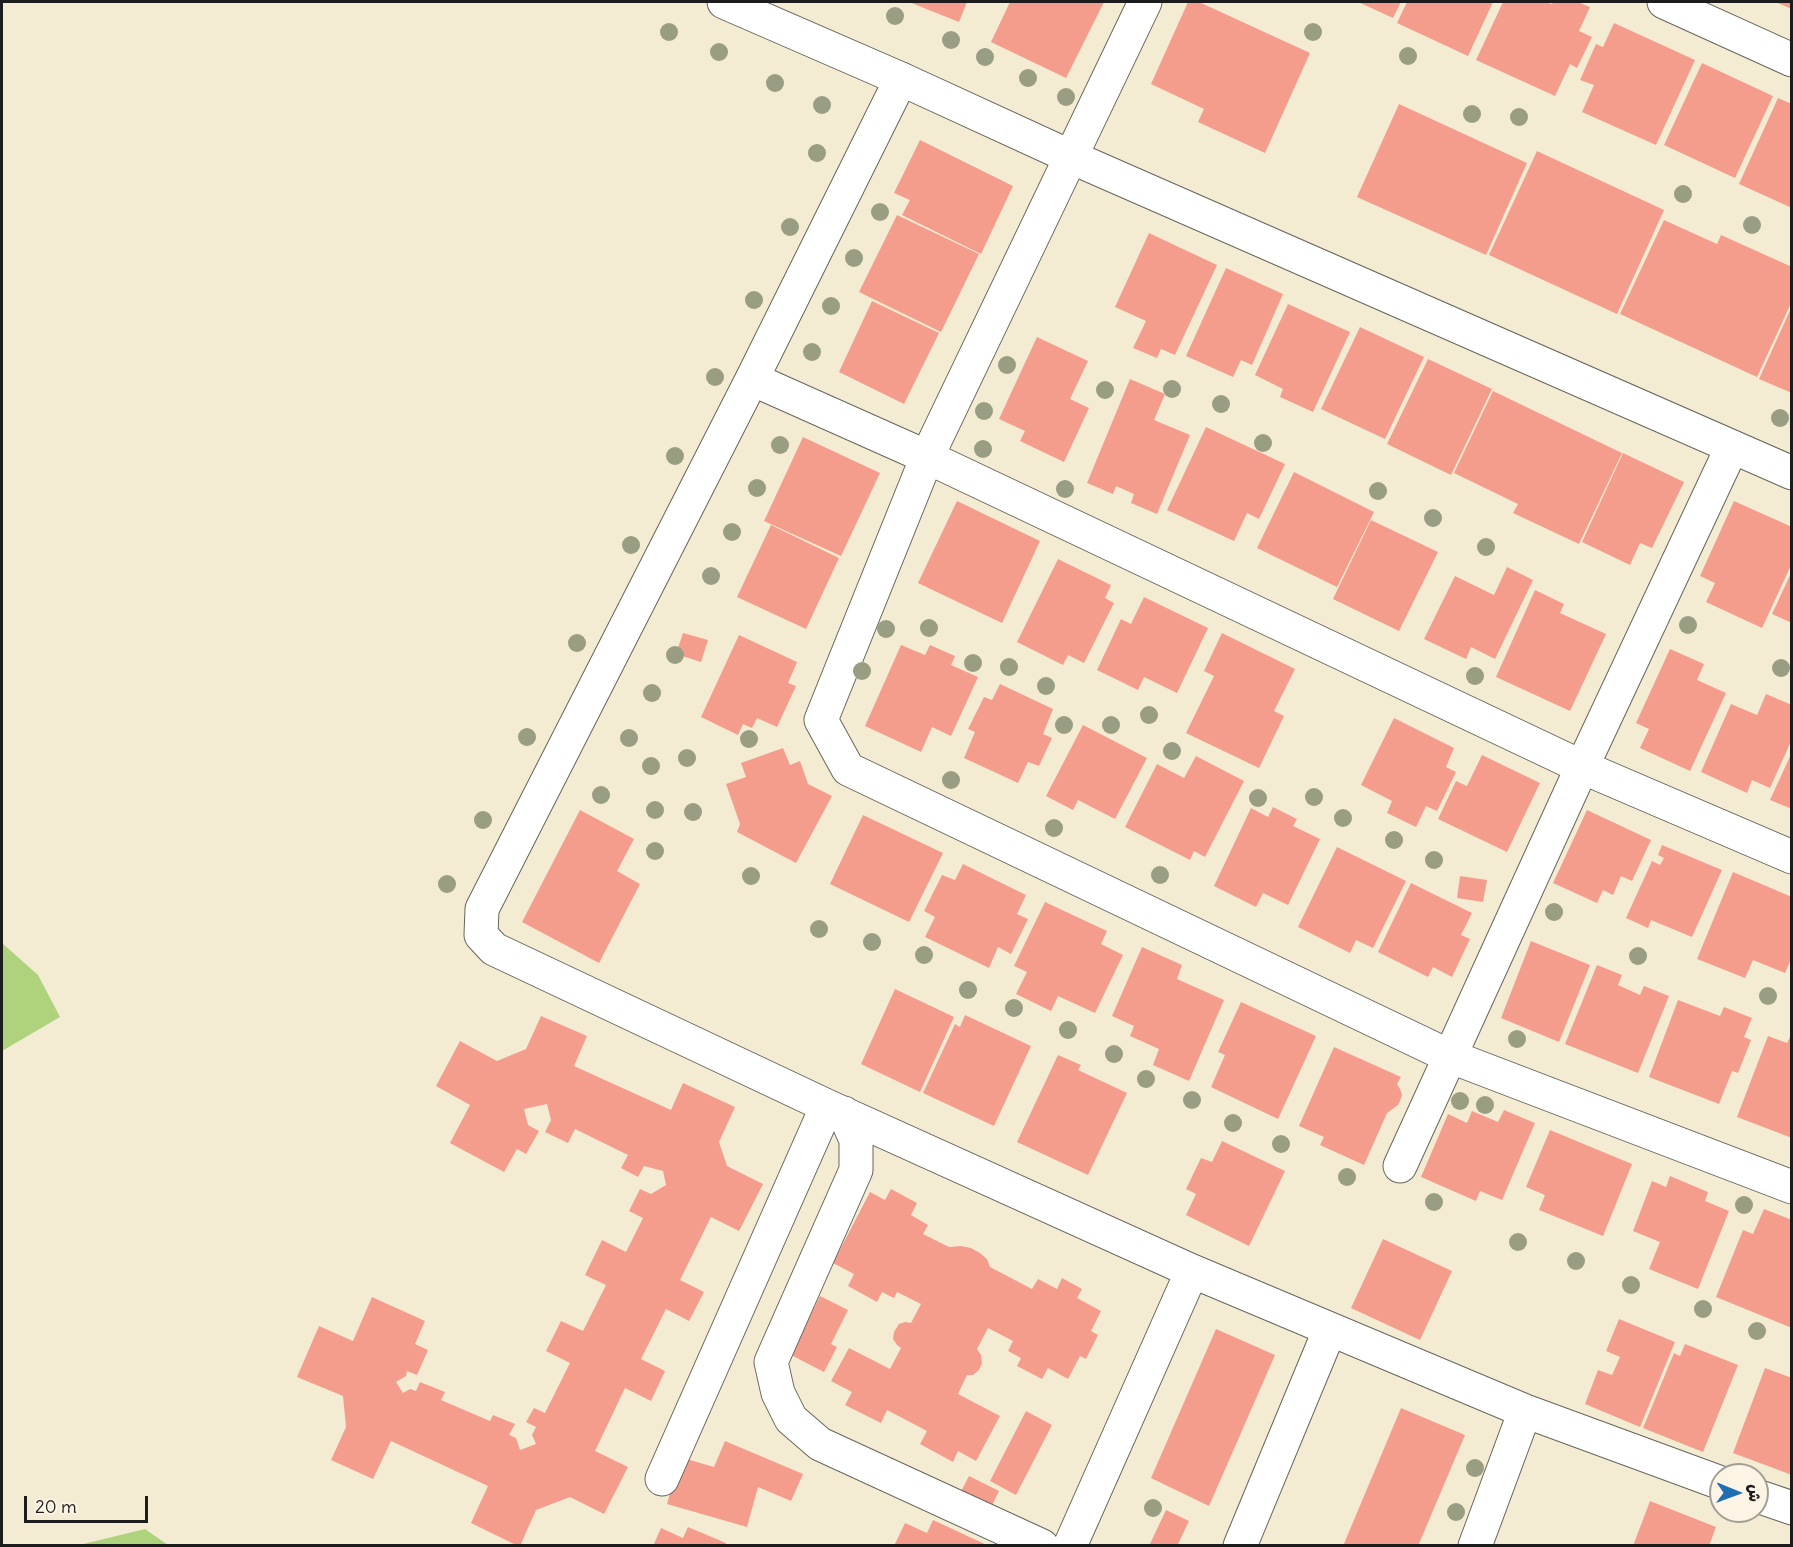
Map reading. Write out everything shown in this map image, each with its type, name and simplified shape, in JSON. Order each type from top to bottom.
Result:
[{"type":"street","points":[[724,2],[1791,473]]},
{"type":"street","points":[[1145,2],[927,457],[821,720],[848,769],[1449,1056],[1791,1187]]},
{"type":"street","points":[[1664,2],[1791,60]]},
{"type":"street","points":[[901,79],[752,380],[482,909],[481,935],[494,949],[835,1109],[1192,1271],[1525,1412],[1709,1479]]},
{"type":"street","points":[[752,380],[927,457],[1582,767],[1791,857]]},
{"type":"street","points":[[1400,1166],[1582,767],[1732,447]]},
{"type":"street","points":[[662,1479],[835,1109]]},
{"type":"street","points":[[835,1109],[856,1140],[856,1170],[771,1362],[778,1393],[791,1419],[820,1444],[1042,1545]]},
{"type":"street","points":[[1070,1545],[1192,1271]]},
{"type":"street","points":[[1240,1545],[1330,1329]]},
{"type":"street","points":[[1475,1545],[1525,1412]]},
{"type":"street","points":[[1769,1500],[1791,1508]]},
{"type":"green space","points":[[2,943],[38,975],[60,1017],[2,1051]]},
{"type":"green space","points":[[145,1529],[168,1545],[79,1545]]},
{"type":"building","points":[[909,2],[967,2],[959,22]]},
{"type":"building","points":[[1010,2],[1104,2],[1066,78],[991,42]]},
{"type":"building","points":[[1188,2],[1199,2],[1310,53],[1265,153],[1198,122],[1204,109],[1151,84]]},
{"type":"building","points":[[1358,2],[1401,2],[1393,18]]},
{"type":"building","points":[[1407,2],[1493,2],[1468,56],[1397,23]]},
{"type":"building","points":[[1503,2],[1552,4],[1553,2],[1578,2],[1590,7],[1579,31],[1592,37],[1577,68],[1570,64],[1555,96],[1476,60]]},
{"type":"building","points":[[1775,2],[1792,2],[1792,9]]},
{"type":"building","points":[[1614,23],[1695,60],[1656,145],[1582,112],[1594,85],[1580,80],[1596,44],[1603,47]]},
{"type":"building","points":[[1702,63],[1773,96],[1735,178],[1664,145]]},
{"type":"building","points":[[1778,98],[1792,104],[1792,208],[1739,184]]},
{"type":"building","points":[[1399,104],[1527,163],[1486,255],[1357,197]]},
{"type":"building","points":[[920,140],[1013,186],[981,254],[902,215],[910,200],[894,193]]},
{"type":"building","points":[[1537,151],[1664,210],[1617,314],[1489,255]]},
{"type":"building","points":[[897,215],[979,254],[941,332],[859,292]]},
{"type":"building","points":[[1664,220],[1717,244],[1721,235],[1792,267],[1792,301],[1757,377],[1620,314]]},
{"type":"building","points":[[1149,233],[1217,265],[1175,355],[1161,349],[1157,358],[1133,348],[1146,321],[1115,307]]},
{"type":"building","points":[[1226,268],[1283,294],[1252,365],[1241,360],[1233,377],[1186,356]]},
{"type":"building","points":[[872,301],[939,333],[904,404],[839,372]]},
{"type":"building","points":[[1288,304],[1350,332],[1313,412],[1280,397],[1283,389],[1255,375]]},
{"type":"building","points":[[1792,306],[1792,393],[1759,379]]},
{"type":"building","points":[[1360,327],[1424,357],[1385,439],[1321,409]]},
{"type":"building","points":[[1037,337],[1088,361],[1070,399],[1089,408],[1064,462],[1020,441],[1025,431],[999,419]]},
{"type":"building","points":[[1428,359],[1492,389],[1451,475],[1387,444]]},
{"type":"building","points":[[1130,379],[1165,394],[1154,420],[1190,435],[1157,514],[1131,503],[1134,494],[1116,486],[1113,494],[1087,483]]},
{"type":"building","points":[[1493,391],[1622,453],[1579,544],[1513,513],[1518,504],[1454,473]]},
{"type":"building","points":[[1206,427],[1285,464],[1259,519],[1247,513],[1234,541],[1167,510]]},
{"type":"building","points":[[803,437],[880,473],[841,556],[764,521]]},
{"type":"building","points":[[1623,453],[1684,482],[1652,548],[1640,543],[1630,565],[1582,542]]},
{"type":"building","points":[[1294,472],[1374,512],[1337,587],[1257,548]]},
{"type":"building","points":[[957,501],[1040,541],[1002,623],[918,583]]},
{"type":"building","points":[[1734,501],[1792,527],[1792,563],[1762,628],[1706,602],[1715,583],[1700,576]]},
{"type":"building","points":[[1371,520],[1438,552],[1399,631],[1333,599]]},
{"type":"building","points":[[771,525],[839,558],[806,629],[737,597]]},
{"type":"building","points":[[1058,559],[1111,585],[1105,598],[1114,603],[1084,663],[1068,655],[1063,665],[1017,642]]},
{"type":"building","points":[[1507,567],[1533,580],[1495,659],[1471,647],[1466,659],[1424,639],[1455,576],[1494,595]]},
{"type":"building","points":[[1792,571],[1792,623],[1772,614]]},
{"type":"building","points":[[1535,590],[1564,604],[1560,613],[1606,634],[1570,711],[1496,677]]},
{"type":"building","points":[[1144,597],[1208,628],[1177,693],[1144,677],[1138,690],[1097,670],[1121,619],[1131,624]]},
{"type":"building","points":[[683,633],[708,640],[701,662],[676,654]]},
{"type":"building","points":[[1222,633],[1295,669],[1274,711],[1284,716],[1259,768],[1186,733],[1214,676],[1204,671]]},
{"type":"building","points":[[739,635],[797,662],[788,683],[796,686],[777,727],[757,718],[752,728],[743,724],[738,735],[701,717]]},
{"type":"building","points":[[901,645],[925,655],[930,645],[955,656],[951,665],[978,677],[951,736],[932,727],[921,752],[865,726]]},
{"type":"building","points":[[1670,649],[1704,664],[1697,680],[1726,693],[1690,771],[1640,748],[1649,729],[1636,723]]},
{"type":"building","points":[[1000,684],[1053,709],[1043,734],[1052,738],[1039,766],[1028,762],[1018,783],[964,758],[975,732],[968,729],[984,697],[992,700]]},
{"type":"building","points":[[1766,694],[1792,705],[1792,739],[1770,788],[1752,780],[1747,793],[1701,772],[1731,704],[1757,715]]},
{"type":"building","points":[[1394,718],[1454,748],[1446,767],[1456,772],[1437,811],[1426,806],[1416,827],[1387,813],[1392,801],[1361,785]]},
{"type":"building","points":[[1083,725],[1147,758],[1115,819],[1078,800],[1073,810],[1046,796]]},
{"type":"building","points":[[783,748],[790,765],[800,761],[808,784],[832,796],[796,863],[737,832],[740,824],[726,784],[746,777],[741,763]]},
{"type":"building","points":[[1792,752],[1792,809],[1770,800]]},
{"type":"building","points":[[1482,755],[1540,783],[1507,852],[1438,819],[1456,781],[1467,786]]},
{"type":"building","points":[[1196,756],[1244,781],[1205,857],[1194,851],[1190,860],[1125,827],[1157,764],[1184,778]]},
{"type":"building","points":[[1273,807],[1297,819],[1293,826],[1320,839],[1288,905],[1263,893],[1256,907],[1214,886],[1251,808],[1268,817]]},
{"type":"building","points":[[580,810],[634,839],[617,871],[640,884],[599,963],[522,922]]},
{"type":"building","points":[[1587,810],[1651,840],[1632,881],[1621,876],[1613,895],[1603,890],[1597,903],[1553,883]]},
{"type":"building","points":[[863,815],[943,853],[909,922],[830,884]]},
{"type":"building","points":[[1662,845],[1722,870],[1692,937],[1651,920],[1648,928],[1626,918],[1652,861],[1660,865],[1664,858],[1658,855]]},
{"type":"building","points":[[1337,847],[1406,881],[1373,948],[1356,940],[1350,953],[1298,927]]},
{"type":"building","points":[[963,864],[1026,895],[1017,914],[1028,919],[1011,954],[998,947],[989,968],[925,937],[935,917],[924,911],[942,875],[955,880]]},
{"type":"building","points":[[1733,872],[1792,897],[1792,957],[1785,973],[1753,960],[1745,978],[1697,959]]},
{"type":"building","points":[[1460,876],[1487,880],[1483,902],[1457,898]]},
{"type":"building","points":[[1411,883],[1472,913],[1461,935],[1470,939],[1452,977],[1433,967],[1428,977],[1378,952]]},
{"type":"building","points":[[1045,902],[1107,931],[1101,944],[1123,955],[1095,1013],[1058,996],[1051,1011],[1016,994],[1027,972],[1014,966]]},
{"type":"building","points":[[1531,941],[1590,965],[1559,1042],[1501,1018]]},
{"type":"building","points":[[1142,947],[1182,965],[1177,979],[1224,1000],[1189,1081],[1153,1065],[1159,1049],[1130,1036],[1134,1026],[1112,1016]]},
{"type":"building","points":[[1597,965],[1622,975],[1618,985],[1640,995],[1644,986],[1669,996],[1638,1073],[1565,1044]]},
{"type":"building","points":[[895,989],[954,1017],[920,1092],[861,1064]]},
{"type":"building","points":[[1678,1000],[1720,1016],[1724,1007],[1752,1018],[1744,1037],[1751,1040],[1738,1073],[1732,1071],[1719,1104],[1649,1077]]},
{"type":"building","points":[[1241,1002],[1316,1036],[1278,1119],[1211,1087],[1225,1055],[1218,1052]]},
{"type":"building","points":[[965,1015],[1031,1046],[994,1126],[923,1093],[955,1024],[960,1027]]},
{"type":"building","points":[[541,1016],[587,1036],[574,1066],[671,1110],[683,1083],[735,1107],[719,1142],[727,1166],[763,1184],[739,1231],[711,1217],[680,1280],[704,1292],[689,1321],[666,1309],[641,1359],[665,1371],[651,1401],[625,1388],[595,1451],[628,1467],[604,1514],[570,1497],[536,1510],[518,1546],[471,1523],[488,1486],[391,1441],[373,1479],[331,1460],[346,1427],[343,1396],[297,1377],[319,1326],[353,1341],[372,1297],[425,1321],[415,1344],[428,1350],[417,1375],[407,1371],[406,1376],[396,1382],[403,1393],[410,1389],[416,1391],[420,1382],[445,1392],[441,1400],[490,1421],[493,1415],[515,1424],[509,1435],[516,1438],[520,1450],[536,1444],[532,1435],[536,1427],[526,1422],[534,1408],[545,1413],[570,1363],[546,1351],[561,1321],[583,1331],[606,1285],[585,1275],[602,1240],[626,1252],[643,1218],[629,1211],[640,1189],[651,1194],[666,1185],[663,1171],[644,1166],[638,1177],[621,1168],[628,1155],[575,1129],[568,1143],[545,1132],[551,1120],[547,1104],[524,1109],[528,1125],[539,1131],[526,1154],[517,1149],[504,1172],[450,1143],[470,1105],[436,1086],[460,1041],[497,1061],[526,1049]]},
{"type":"building","points":[[1792,1033],[1792,1138],[1737,1117],[1768,1036],[1787,1043]]},
{"type":"building","points":[[1334,1047],[1401,1077],[1397,1084],[1402,1095],[1400,1101],[1387,1113],[1364,1165],[1320,1145],[1324,1137],[1299,1126]]},
{"type":"building","points":[[1058,1055],[1081,1065],[1078,1070],[1127,1093],[1088,1175],[1017,1142]]},
{"type":"building","points":[[1504,1110],[1535,1123],[1502,1200],[1480,1191],[1476,1201],[1421,1177],[1448,1114],[1467,1123],[1472,1111],[1498,1122]]},
{"type":"building","points":[[1550,1130],[1632,1164],[1603,1236],[1539,1210],[1545,1195],[1526,1187]]},
{"type":"building","points":[[1222,1141],[1285,1171],[1249,1246],[1186,1215],[1196,1194],[1186,1189],[1201,1158],[1212,1162]]},
{"type":"building","points":[[1670,1176],[1708,1192],[1705,1201],[1729,1211],[1698,1289],[1649,1269],[1660,1242],[1633,1231],[1652,1181],[1666,1187]]},
{"type":"building","points":[[891,1189],[917,1203],[911,1215],[928,1225],[923,1234],[949,1247],[971,1248],[987,1259],[990,1267],[1032,1289],[1038,1279],[1057,1289],[1062,1278],[1082,1289],[1077,1298],[1101,1311],[1091,1331],[1098,1335],[1086,1359],[1080,1356],[1068,1379],[1048,1368],[1042,1379],[1017,1366],[1021,1358],[1008,1351],[1013,1341],[988,1328],[977,1349],[982,1363],[979,1370],[973,1375],[967,1375],[958,1394],[1000,1416],[976,1461],[958,1451],[953,1462],[920,1444],[927,1431],[887,1410],[881,1423],[845,1405],[852,1392],[831,1381],[849,1348],[890,1369],[901,1348],[893,1339],[894,1332],[899,1324],[911,1323],[921,1304],[897,1292],[894,1298],[882,1292],[877,1302],[848,1286],[854,1274],[833,1263],[870,1192],[885,1200]]},
{"type":"building","points":[[1764,1209],[1792,1220],[1792,1328],[1716,1297],[1743,1230],[1753,1234]]},
{"type":"building","points":[[1383,1239],[1452,1271],[1420,1340],[1351,1308]]},
{"type":"building","points":[[820,1296],[848,1310],[831,1344],[837,1347],[824,1372],[791,1355]]},
{"type":"building","points":[[1619,1319],[1675,1342],[1640,1427],[1585,1404],[1598,1370],[1612,1375],[1620,1357],[1606,1351]]},
{"type":"building","points":[[1216,1329],[1275,1355],[1209,1506],[1151,1478]]},
{"type":"building","points":[[1685,1344],[1738,1365],[1703,1452],[1643,1428],[1674,1353],[1680,1356]]},
{"type":"building","points":[[1765,1368],[1792,1378],[1792,1475],[1769,1466],[1769,1463],[1760,1463],[1733,1453]]},
{"type":"building","points":[[1401,1408],[1465,1435],[1418,1546],[1343,1546]]},
{"type":"building","points":[[1026,1411],[1052,1425],[1016,1495],[990,1481]]},
{"type":"building","points":[[725,1441],[803,1474],[791,1501],[758,1487],[747,1527],[667,1504],[680,1457],[714,1467]]},
{"type":"building","points":[[969,1476],[999,1491],[987,1516],[956,1501]]},
{"type":"building","points":[[1650,1501],[1716,1527],[1709,1546],[1633,1546]]},
{"type":"building","points":[[1166,1510],[1189,1521],[1177,1546],[1149,1546]]},
{"type":"building","points":[[933,1520],[989,1546],[894,1546],[905,1523],[927,1533]]},
{"type":"building","points":[[688,1527],[726,1543],[725,1546],[653,1546],[661,1528],[683,1538]]}]
